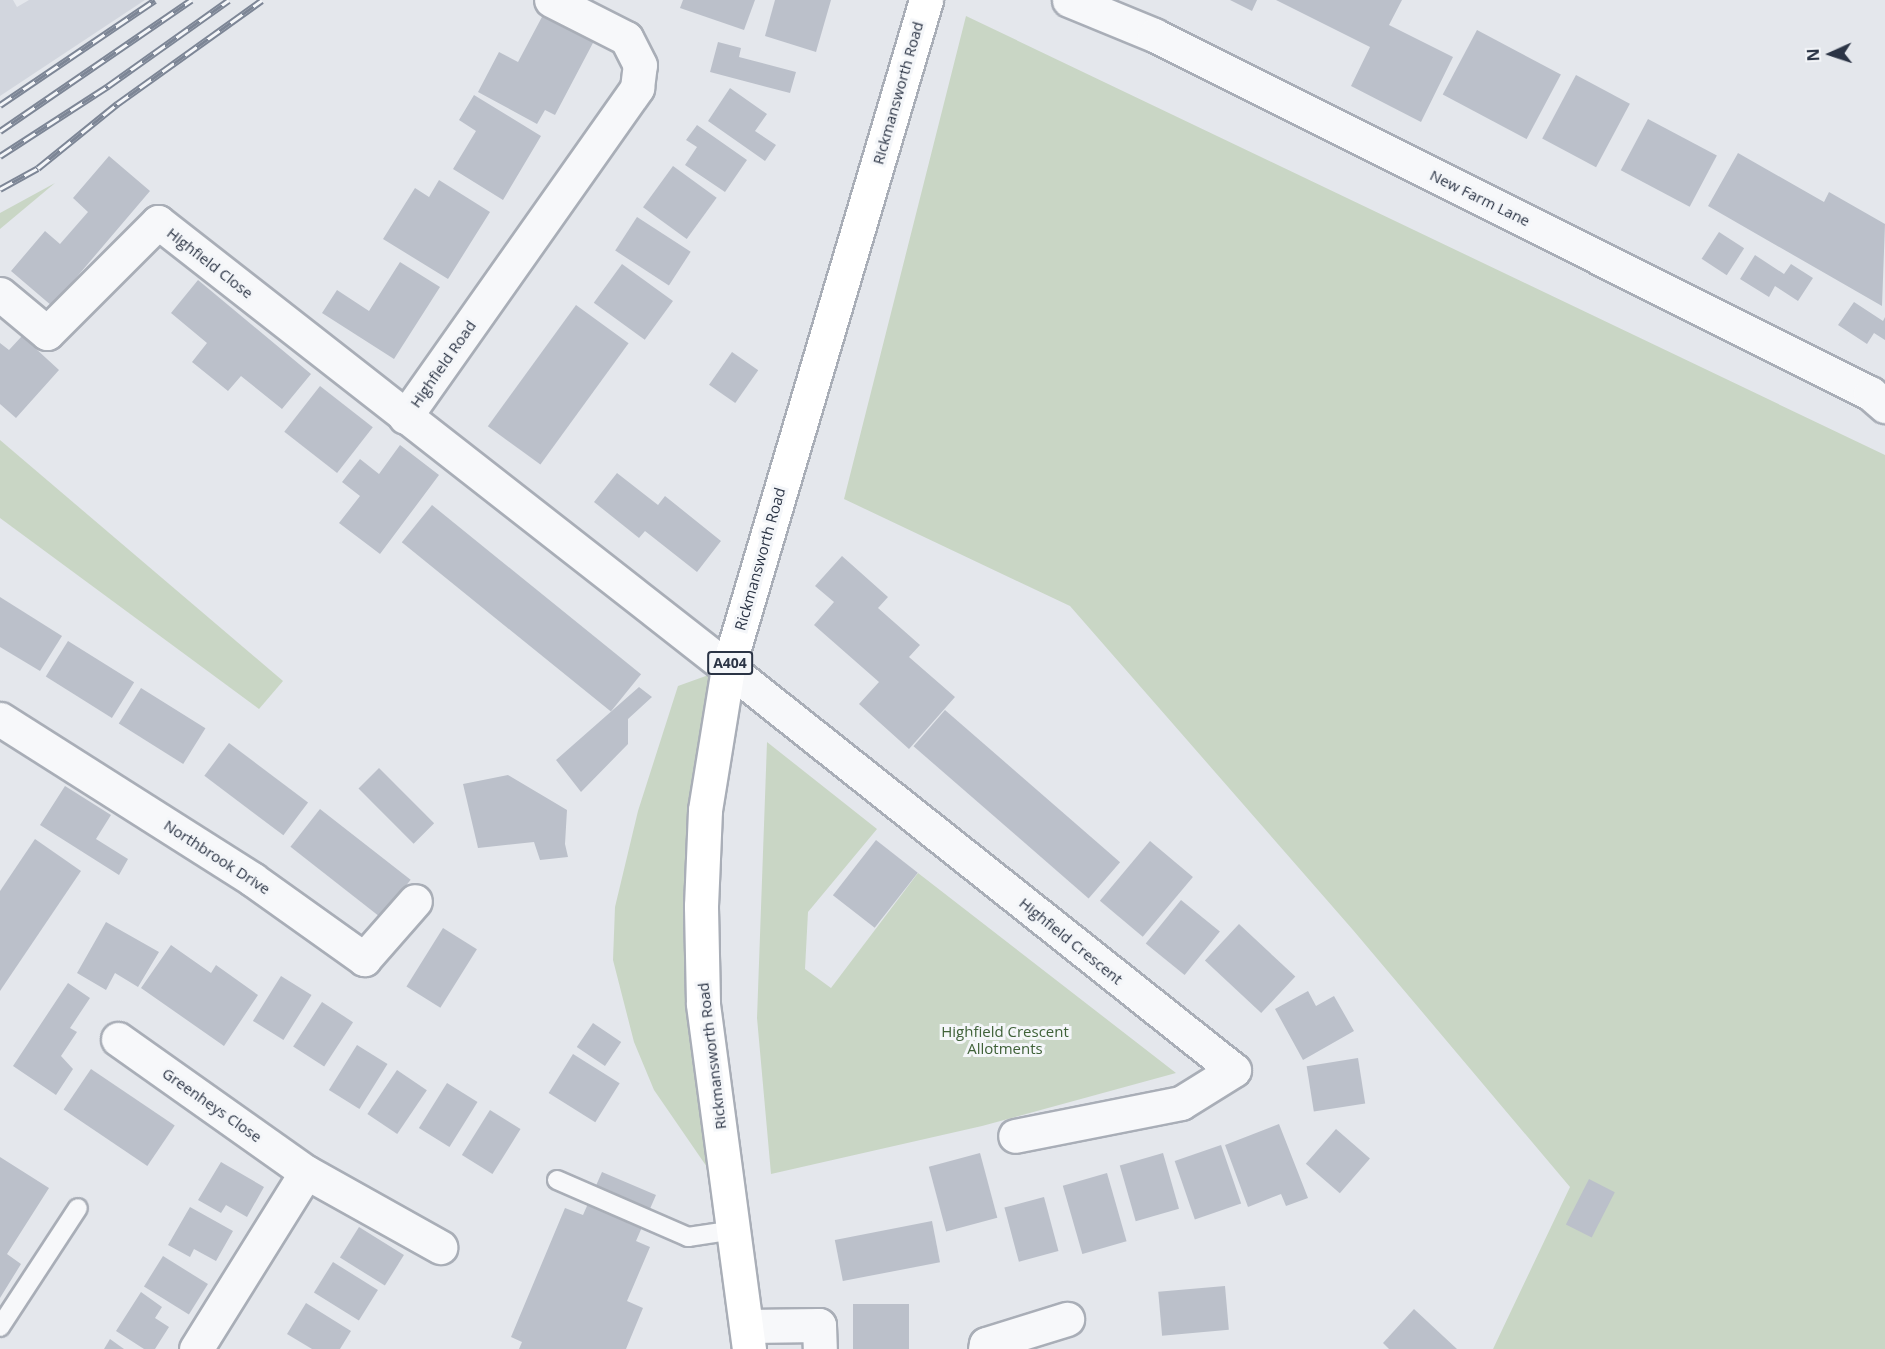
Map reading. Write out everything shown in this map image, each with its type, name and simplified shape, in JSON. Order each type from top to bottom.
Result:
[{"type":"main road","name":"Rickmansworth Road","points":[[749,1338],[704,1003],[700,906],[705,810],[728,668],[926,0]]},
{"type":"street","name":"Highfield Road","points":[[551,0],[626,38],[640,65],[637,88],[405,417],[728,668]]},
{"type":"street","name":"New Farm Lane","points":[[1069,0],[1154,35],[1870,393],[1885,406]]},
{"type":"street","name":"Highfield Close","points":[[0,294],[47,333],[158,222],[405,417]]},
{"type":"street","name":"Highfield Crescent","points":[[728,668],[1234,1070],[1181,1102],[1015,1136]]},
{"type":"street","name":"Northbrook Drive","points":[[3,729],[252,879],[364,959],[415,901]]},
{"type":"street","name":"Greenheys Close","points":[[118,1039],[306,1172],[440,1247]]},
{"type":"street","points":[[196,1349],[306,1172]]},
{"type":"street","points":[[985,1349],[986,1344],[1066,1319]]},
{"type":"street","points":[[749,1338],[819,1325],[820,1349]]},
{"type":"lane","points":[[557,1180],[688,1237],[735,1230]]},
{"type":"lane","points":[[0,1327],[78,1208]]},
{"type":"shaded area","points":[[0,0],[13,0],[17,7],[29,0],[145,0],[0,96]]},
{"type":"green space","points":[[966,16],[1885,455],[1885,1349],[1493,1349],[1570,1187],[1353,930],[1070,606],[844,499]]},
{"type":"green space","points":[[55,183],[0,229],[0,213]]},
{"type":"green space","points":[[0,440],[283,681],[259,709],[0,518]]},
{"type":"green space","points":[[728,668],[705,810],[731,1202],[654,1090],[634,1042],[613,960],[615,907],[638,811],[678,686]]},
{"type":"green space","name":"Highfield Crescent Allotments","points":[[767,742],[877,829],[808,912],[805,969],[831,988],[918,873],[1176,1073],[982,1126],[771,1174],[757,1018]]},
{"type":"building","points":[[683,0],[755,0],[744,30],[680,8]]},
{"type":"building","points":[[775,0],[831,0],[816,52],[765,36]]},
{"type":"building","points":[[1230,0],[1257,0],[1252,11]]},
{"type":"building","points":[[1276,0],[1402,0],[1389,25],[1453,57],[1421,122],[1351,86],[1370,47]]},
{"type":"building","points":[[543,15],[594,41],[555,115],[545,110],[537,124],[478,92],[499,52],[518,62]]},
{"type":"building","points":[[1477,30],[1561,75],[1527,139],[1443,94]]},
{"type":"building","points":[[718,42],[741,48],[739,57],[796,72],[790,93],[710,72]]},
{"type":"building","points":[[1576,75],[1630,104],[1596,167],[1542,139]]},
{"type":"building","points":[[730,88],[767,114],[755,131],[776,145],[765,161],[708,121]]},
{"type":"building","points":[[474,95],[541,136],[503,200],[453,169],[476,131],[459,120]]},
{"type":"building","points":[[1648,119],[1717,156],[1690,207],[1621,170]]},
{"type":"building","points":[[697,125],[747,160],[725,192],[685,165],[697,147],[686,140]]},
{"type":"building","points":[[1738,153],[1824,202],[1829,192],[1885,224],[1882,306],[1708,206]]},
{"type":"building","points":[[109,156],[150,191],[52,306],[11,271],[45,231],[60,244],[88,212],[73,198]]},
{"type":"building","points":[[673,166],[717,198],[687,239],[643,207]]},
{"type":"building","points":[[439,180],[490,212],[448,279],[383,239],[415,188],[429,197]]},
{"type":"building","points":[[637,217],[691,252],[669,285],[615,251]]},
{"type":"building","points":[[1719,232],[1744,248],[1727,275],[1702,259]]},
{"type":"building","points":[[1755,255],[1784,274],[1791,264],[1813,278],[1798,301],[1775,286],[1769,297],[1740,279]]},
{"type":"building","points":[[400,262],[440,287],[394,359],[322,313],[337,290],[369,311]]},
{"type":"building","points":[[622,264],[673,301],[645,340],[594,303]]},
{"type":"building","points":[[198,280],[311,374],[282,409],[241,376],[228,391],[192,362],[207,343],[171,313]]},
{"type":"building","points":[[1854,302],[1883,321],[1885,317],[1885,340],[1874,333],[1867,344],[1838,325]]},
{"type":"building","points":[[576,305],[629,343],[540,465],[488,426]]},
{"type":"building","points":[[22,336],[59,370],[16,418],[0,404],[0,343],[9,350]]},
{"type":"building","points":[[732,352],[758,370],[735,403],[709,385]]},
{"type":"building","points":[[320,386],[373,427],[337,473],[284,432]]},
{"type":"building","points":[[400,445],[439,475],[380,554],[339,523],[360,496],[342,482],[360,459],[379,474]]},
{"type":"building","points":[[617,473],[658,505],[665,496],[721,541],[697,572],[645,531],[639,538],[594,502]]},
{"type":"building","points":[[432,505],[641,674],[611,712],[402,542]]},
{"type":"building","points":[[842,556],[888,597],[878,608],[920,645],[909,657],[955,697],[909,749],[859,704],[879,682],[814,625],[834,602],[815,586]]},
{"type":"building","points":[[0,597],[62,636],[40,671],[0,647]]},
{"type":"building","points":[[68,641],[134,682],[112,718],[46,677]]},
{"type":"building","points":[[639,687],[652,697],[628,719],[628,744],[581,792],[556,760]]},
{"type":"building","points":[[141,688],[205,728],[183,764],[119,724]]},
{"type":"building","points":[[945,710],[1120,862],[1089,898],[914,746]]},
{"type":"building","points":[[229,743],[308,803],[283,835],[204,776]]},
{"type":"building","points":[[379,768],[434,823],[414,844],[358,789]]},
{"type":"building","points":[[508,775],[567,810],[565,844],[568,857],[540,860],[534,842],[478,848],[463,784]]},
{"type":"building","points":[[65,786],[111,815],[96,839],[128,859],[119,875],[40,825]]},
{"type":"building","points":[[320,809],[411,880],[381,918],[290,847]]},
{"type":"building","points":[[35,839],[81,871],[0,991],[0,891]]},
{"type":"building","points":[[876,840],[918,873],[875,928],[833,895]]},
{"type":"building","points":[[1150,841],[1193,877],[1143,937],[1100,901]]},
{"type":"building","points":[[1181,900],[1220,931],[1185,975],[1146,944]]},
{"type":"building","points":[[106,922],[159,952],[138,987],[115,973],[106,990],[77,973]]},
{"type":"building","points":[[1239,924],[1295,977],[1261,1013],[1205,961]]},
{"type":"building","points":[[443,928],[477,949],[440,1008],[406,987]]},
{"type":"building","points":[[171,945],[211,973],[216,965],[258,995],[224,1046],[141,988]]},
{"type":"building","points":[[281,976],[312,995],[283,1040],[253,1021]]},
{"type":"building","points":[[68,983],[90,998],[70,1028],[77,1032],[61,1056],[73,1069],[56,1095],[13,1066]]},
{"type":"building","points":[[1308,991],[1316,1006],[1334,996],[1354,1031],[1303,1060],[1275,1009]]},
{"type":"building","points":[[322,1002],[353,1022],[324,1067],[293,1046]]},
{"type":"building","points":[[593,1023],[621,1042],[605,1066],[577,1047]]},
{"type":"building","points":[[357,1045],[388,1064],[359,1109],[329,1090]]},
{"type":"building","points":[[573,1054],[620,1083],[595,1122],[549,1093]]},
{"type":"building","points":[[1358,1058],[1365,1103],[1314,1112],[1307,1066]]},
{"type":"building","points":[[91,1069],[175,1125],[147,1166],[64,1110]]},
{"type":"building","points":[[397,1070],[427,1090],[397,1134],[367,1114]]},
{"type":"building","points":[[447,1083],[478,1102],[449,1147],[419,1128]]},
{"type":"building","points":[[490,1110],[521,1129],[492,1174],[462,1155]]},
{"type":"building","points":[[1279,1124],[1308,1198],[1286,1206],[1281,1194],[1248,1207],[1225,1145]]},
{"type":"building","points":[[1336,1129],[1370,1159],[1340,1193],[1306,1164]]},
{"type":"building","points":[[1221,1145],[1241,1204],[1195,1220],[1175,1161]]},
{"type":"building","points":[[980,1153],[997,1218],[946,1231],[929,1167]]},
{"type":"building","points":[[1163,1153],[1179,1209],[1136,1221],[1120,1165]]},
{"type":"building","points":[[0,1157],[49,1188],[7,1254],[21,1264],[0,1298]]},
{"type":"building","points":[[221,1162],[264,1187],[247,1217],[226,1205],[221,1213],[198,1200]]},
{"type":"building","points":[[602,1172],[656,1195],[636,1241],[650,1247],[627,1301],[643,1308],[626,1349],[519,1349],[522,1342],[511,1337],[565,1208],[583,1215]]},
{"type":"building","points":[[1107,1173],[1127,1241],[1082,1254],[1063,1186]]},
{"type":"building","points":[[1589,1179],[1615,1192],[1592,1238],[1566,1224]]},
{"type":"building","points":[[1044,1197],[1058,1251],[1019,1262],[1004,1208]]},
{"type":"building","points":[[190,1207],[233,1231],[216,1261],[194,1249],[190,1257],[168,1245]]},
{"type":"building","points":[[932,1221],[940,1262],[843,1281],[835,1240]]},
{"type":"building","points":[[359,1227],[404,1255],[385,1286],[340,1258]]},
{"type":"building","points":[[163,1256],[208,1284],[189,1315],[144,1287]]},
{"type":"building","points":[[333,1262],[378,1290],[359,1321],[314,1293]]},
{"type":"building","points":[[1225,1286],[1229,1330],[1162,1336],[1158,1292]]},
{"type":"building","points":[[141,1292],[162,1307],[155,1318],[169,1327],[155,1349],[144,1349],[116,1331]]},
{"type":"building","points":[[306,1303],[351,1331],[340,1349],[312,1349],[287,1334]]},
{"type":"building","points":[[853,1304],[909,1304],[909,1349],[853,1349]]},
{"type":"building","points":[[1414,1309],[1457,1349],[1389,1349],[1383,1343]]},
{"type":"building","points":[[110,1339],[124,1349],[104,1349]]},
{"type":"railway","points":[[0,105],[155,0]]},
{"type":"railway","points":[[0,131],[191,0]]},
{"type":"railway","points":[[0,156],[108,86],[229,0]]},
{"type":"railway","points":[[0,189],[38,168],[117,104],[262,0]]}]
